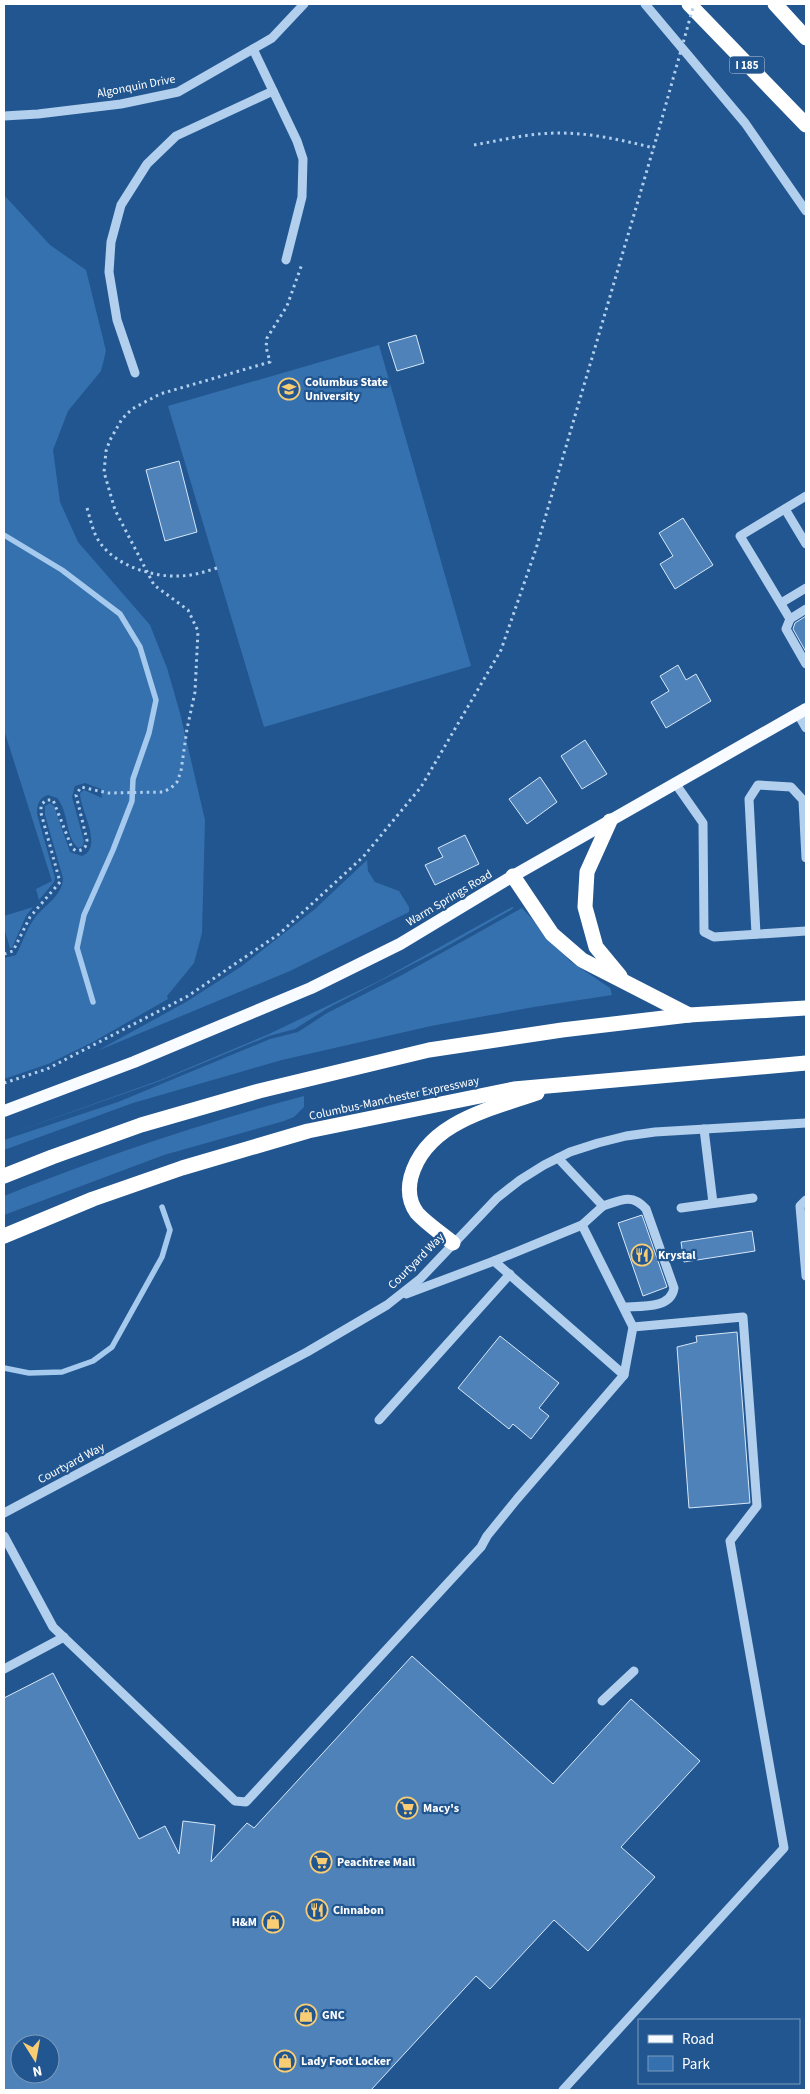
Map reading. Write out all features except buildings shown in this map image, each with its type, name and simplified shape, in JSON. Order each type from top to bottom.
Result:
[{"type":"highway","name":"I 185","points":[[689,4],[806,125]]},
{"type":"highway","points":[[775,4],[806,38]]},
{"type":"highway","points":[[610,821],[587,872],[585,907],[596,947],[626,983]]},
{"type":"highway","points":[[513,876],[552,934],[582,960],[689,1015]]},
{"type":"highway","points":[[4,1176],[52,1156],[141,1125],[259,1091],[438,1048],[562,1030],[689,1015],[806,1008]]},
{"type":"highway","name":"Columbus-Manchester Expressway","points":[[4,1236],[102,1196],[182,1168],[278,1138],[514,1089],[806,1064]]},
{"type":"highway","points":[[453,1243],[417,1212],[408,1189],[414,1166],[432,1142],[450,1126],[481,1112],[563,1084]]},
{"type":"main road","name":"Warm Springs Road","points":[[4,1111],[311,988],[400,944],[513,876],[802,712]]},
{"type":"street","name":"Algonquin Drive","points":[[4,116],[121,104],[178,92],[272,38],[304,4]]},
{"type":"street","points":[[645,4],[745,123],[806,211]]},
{"type":"street","points":[[253,49],[297,141],[303,159],[302,197],[286,260]]},
{"type":"street","points":[[135,373],[117,320],[109,272],[111,242],[121,205],[147,164],[176,136],[273,91]]},
{"type":"street","points":[[790,618],[740,536],[806,496]]},
{"type":"street","points":[[785,508],[806,544]]},
{"type":"street","points":[[780,603],[806,588]]},
{"type":"street","points":[[806,609],[790,618],[786,629],[806,664]]},
{"type":"street","points":[[802,712],[806,728]]},
{"type":"street","points":[[676,783],[703,824],[704,932],[714,937],[806,931]]},
{"type":"street","points":[[756,934],[749,799],[758,785],[791,787],[803,800],[806,858]]},
{"type":"street","name":"Courtyard Way","points":[[4,1513],[308,1352],[399,1297],[420,1279],[497,1198],[520,1180],[558,1158],[598,1142],[626,1136],[704,1129],[806,1124]]},
{"type":"street","points":[[704,1129],[713,1203]]},
{"type":"street","points":[[558,1158],[603,1206]]},
{"type":"street","points":[[399,1297],[582,1226],[603,1206],[628,1198],[638,1201],[646,1209],[674,1288],[673,1295],[668,1301],[660,1304],[624,1308]]},
{"type":"street","points":[[681,1208],[753,1198]]},
{"type":"street","points":[[806,1200],[800,1206],[806,1276]]},
{"type":"street","points":[[4,1536],[53,1627],[235,1802],[246,1802],[481,1547],[487,1536],[517,1499],[624,1376],[633,1327],[582,1226]]},
{"type":"street","points":[[494,1260],[624,1376]]},
{"type":"street","points":[[379,1420],[510,1274]]},
{"type":"street","points":[[563,2090],[784,1848],[730,1541],[757,1506],[742,1317],[633,1327]]},
{"type":"street","points":[[4,1669],[64,1638]]},
{"type":"street","points":[[602,1701],[634,1671]]},
{"type":"path","points":[[4,1083],[48,1069],[188,996],[279,934],[363,857],[421,787],[502,650],[536,549],[658,136],[694,4]]},
{"type":"path","points":[[474,145],[535,134],[558,133],[590,134],[654,148]]},
{"type":"path","points":[[4,954],[12,951],[30,917],[60,882],[41,813],[42,806],[46,800],[53,800],[72,848],[76,851],[82,850],[86,847],[88,840],[76,795],[81,787],[108,793],[163,792],[177,782],[181,771],[195,692],[198,632],[188,610],[154,585],[114,510],[104,472],[106,451],[115,429],[132,409],[160,394],[270,362],[266,346],[267,338],[287,306],[302,264]]},
{"type":"path","points":[[88,508],[94,533],[102,546],[126,563],[146,571],[177,576],[192,575],[217,568]]},
{"type":"green space","points":[[4,195],[50,245],[86,270],[106,351],[101,371],[68,411],[53,450],[60,502],[78,542],[150,625],[167,668],[180,713],[205,820],[202,933],[194,963],[167,996],[168,999],[93,1042],[48,1064],[4,1079],[4,958],[16,955],[31,923],[60,890],[63,878],[45,815],[45,806],[50,803],[54,806],[70,852],[82,856],[91,845],[91,837],[80,793],[84,790],[102,798],[101,789],[85,783],[75,786],[72,797],[84,841],[83,846],[78,848],[71,837],[64,810],[57,798],[48,795],[39,802],[37,814],[55,878],[54,882],[39,900],[36,889],[52,881],[4,730]]},
{"type":"green space","points":[[379,345],[471,666],[264,727],[168,406]]},
{"type":"green space","points":[[367,860],[368,871],[375,882],[399,891],[409,907],[409,912],[290,971],[97,1051],[186,1002],[242,966],[315,909]]},
{"type":"green space","points":[[33,907],[26,916],[12,948],[10,948],[4,928],[4,916]]},
{"type":"green space","points":[[514,907],[511,910],[442,949],[328,1008],[295,1029],[269,1036],[160,1081],[4,1136],[160,1080],[269,1034],[379,981]]},
{"type":"green space","points":[[522,908],[570,961],[610,988],[612,995],[431,1026],[282,1060],[133,1103],[4,1150],[4,1140],[118,1102],[270,1039],[298,1032],[327,1013],[402,975]]},
{"type":"green space","points":[[304,1096],[304,1107],[294,1117],[284,1121],[164,1155],[4,1215],[4,1196],[78,1167],[152,1142]]},
{"type":"waterway","points":[[4,535],[62,570],[120,614],[140,647],[156,700],[149,733],[133,779],[132,801],[113,850],[84,915],[77,948],[93,1002]]},
{"type":"waterway","points":[[4,1368],[29,1373],[62,1372],[93,1361],[112,1347],[162,1257],[170,1230],[162,1207]]},
{"type":"place","name":"Columbus State University","points":[[289,389]]},
{"type":"place","name":"Krystal","points":[[642,1255]]},
{"type":"place","name":"Macy's","points":[[407,1808]]},
{"type":"place","name":"Peachtree Mall","points":[[321,1862]]},
{"type":"place","name":"Cinnabon","points":[[317,1910]]},
{"type":"place","name":"H&M","points":[[273,1922]]},
{"type":"place","name":"GNC","points":[[306,2015]]},
{"type":"place","name":"Lady Foot Locker","points":[[285,2061]]}]
